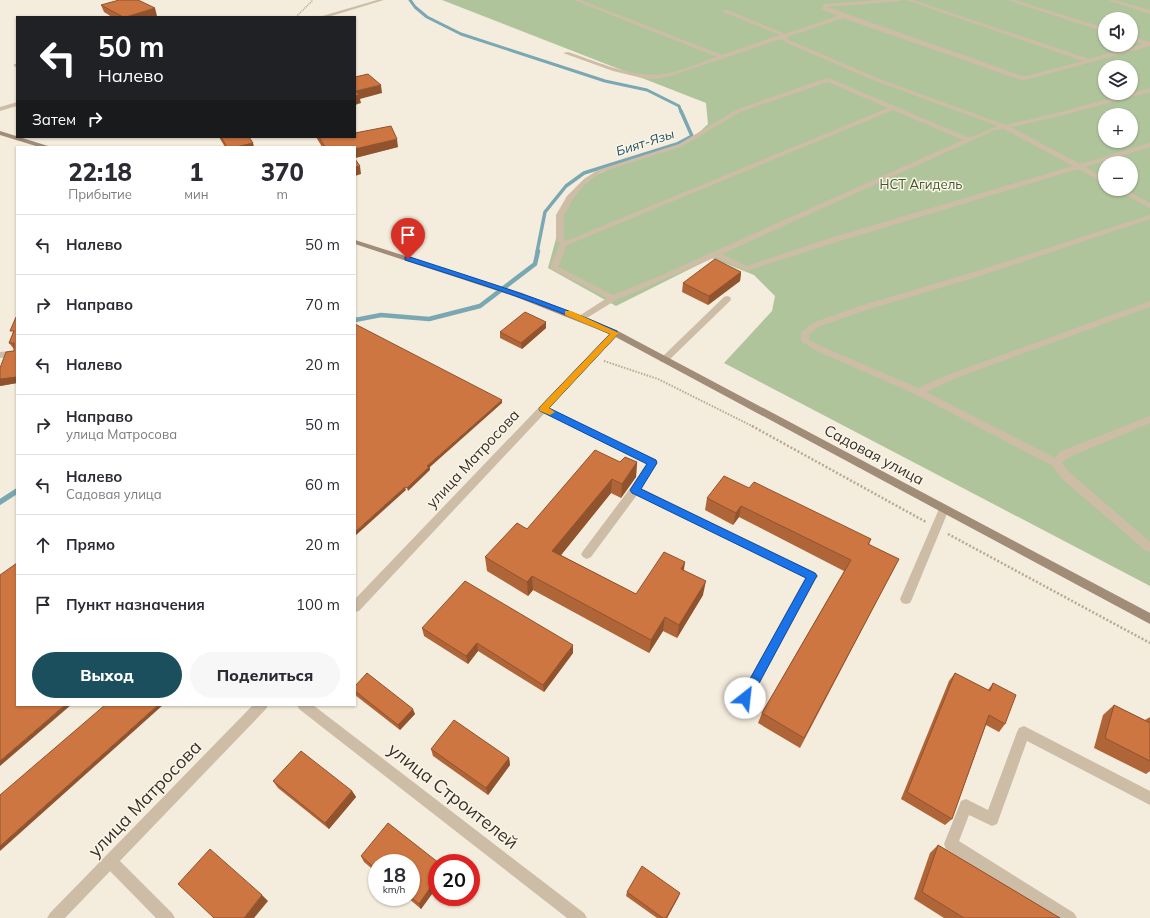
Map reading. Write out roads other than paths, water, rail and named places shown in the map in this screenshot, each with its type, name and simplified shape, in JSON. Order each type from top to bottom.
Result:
[{"type":"main road","points":[[0,133],[16,138]]},
{"type":"main road","points":[[16,138],[43,146]]},
{"type":"main road","name":"Садовая улица","points":[[356,242],[519,294],[582,318],[615,333],[1150,619]]},
{"type":"street","points":[[326,16],[382,0]]},
{"type":"street","points":[[576,0],[722,57]]},
{"type":"street","points":[[902,0],[826,5],[824,8],[1021,78],[1027,78],[1149,45]]},
{"type":"street","points":[[908,0],[1089,61]]},
{"type":"street","points":[[1009,0],[1098,28]]},
{"type":"street","points":[[1110,0],[1150,12]]},
{"type":"street","points":[[725,11],[784,35],[784,39],[787,42],[875,79],[1014,130],[1098,177]]},
{"type":"street","points":[[566,53],[614,69],[654,78],[665,76],[843,16]]},
{"type":"street","points":[[1138,41],[1149,45]]},
{"type":"street","points":[[564,244],[560,238],[560,215],[570,198],[586,180],[600,170],[681,145],[738,111],[822,81],[829,80],[969,140]]},
{"type":"street","points":[[582,318],[613,298],[716,254],[994,129],[1098,105],[1150,90]]},
{"type":"street","points":[[0,109],[16,104]]},
{"type":"street","points":[[613,298],[554,268],[564,244],[893,108]]},
{"type":"street","points":[[716,254],[747,269],[827,242],[1150,145]]},
{"type":"street","points":[[1132,196],[1150,206]]},
{"type":"street","points":[[1150,217],[976,274],[863,308],[815,325],[805,333],[805,341],[820,349],[918,392],[1057,463],[1065,475],[1150,548]]},
{"type":"street","points":[[664,360],[727,299]]},
{"type":"street","points":[[918,392],[953,376],[1150,304]]},
{"type":"street","name":"улица Матросова","points":[[356,606],[615,333]]},
{"type":"street","points":[[0,355],[16,353]]},
{"type":"street","points":[[543,409],[652,463],[635,490],[587,554]]},
{"type":"street","points":[[1057,463],[1063,455],[1150,419]]},
{"type":"street","points":[[635,490],[812,576],[745,698]]},
{"type":"street","points":[[906,599],[944,509]]},
{"type":"street","name":"улица Матросова","points":[[55,918],[261,706]]},
{"type":"street","name":"улица Строителей","points":[[304,706],[579,918]]},
{"type":"street","points":[[1069,918],[951,844],[966,806],[992,820],[1024,732],[1150,798]]},
{"type":"street","points":[[111,862],[167,918]]},
{"type":"waterway","name":"Бият-Язы","points":[[410,0],[415,7],[427,17],[461,34],[605,81],[647,90],[679,106],[681,112]]},
{"type":"waterway","name":"Бият-Язы","points":[[537,252],[545,212],[566,186],[584,173],[677,144],[692,136],[681,111]]},
{"type":"waterway","name":"Бият-Язы","points":[[356,320],[381,315],[429,319],[480,306],[535,264],[538,251]]},
{"type":"waterway","name":"Бият-Язы","points":[[0,502],[16,492]]},
{"type":"park label","name":"НСТ Агидель","points":[[921,184]]}]
